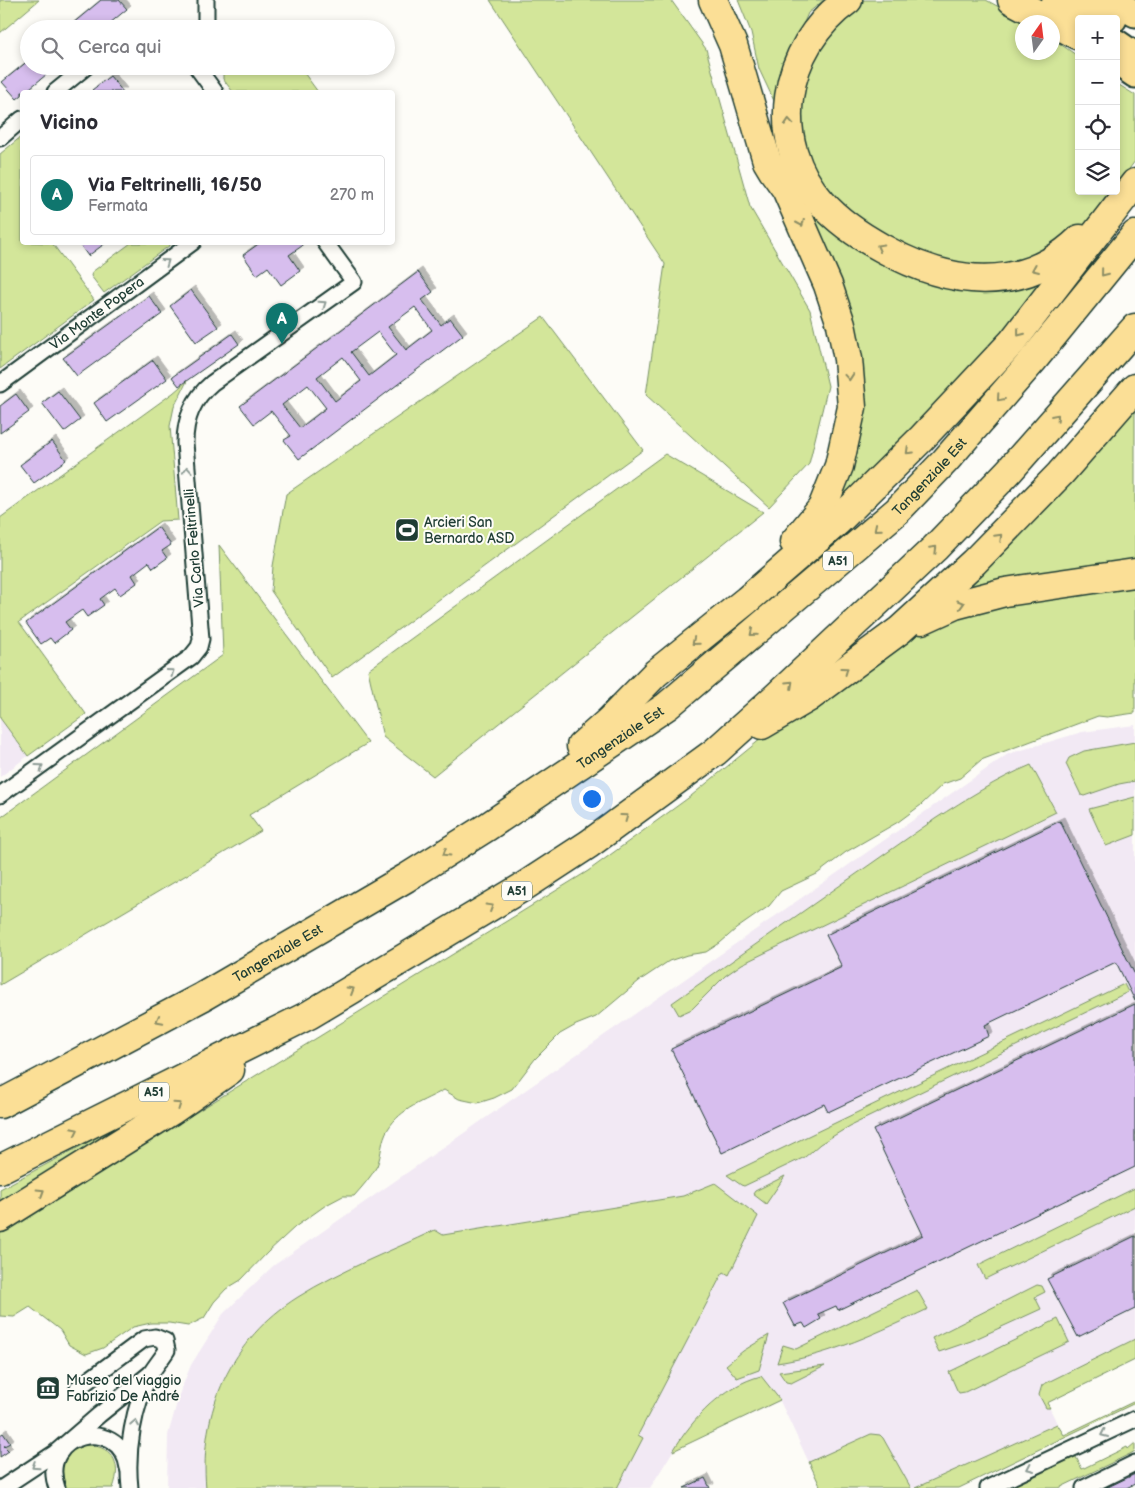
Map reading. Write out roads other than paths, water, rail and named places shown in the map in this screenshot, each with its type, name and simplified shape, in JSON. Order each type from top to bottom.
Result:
[{"type":"highway","points":[[713,0],[733,45],[767,161],[786,189]]},
{"type":"highway","points":[[729,0],[786,189],[828,285],[841,324],[848,360],[852,407],[839,466],[822,508],[747,600]]},
{"type":"highway","points":[[848,0],[826,18],[812,35],[802,52],[789,90],[789,128],[799,168],[821,202],[846,225],[872,242],[910,262],[940,273],[962,278],[979,279],[1016,276],[1044,265],[1077,242],[1135,179]]},
{"type":"highway","points":[[1012,0],[1075,28]]},
{"type":"highway","points":[[1026,0],[1075,28]]},
{"type":"highway","points":[[1055,0],[1075,25]]},
{"type":"highway","points":[[1088,0],[1109,15]]},
{"type":"highway","points":[[1114,0],[1135,14]]},
{"type":"highway","points":[[1120,22],[1135,33]]},
{"type":"highway","points":[[1120,45],[1135,55]]},
{"type":"highway","points":[[1120,65],[1135,75]]},
{"type":"highway","points":[[488,827],[609,721],[656,673],[747,600],[837,522],[921,439],[1013,341],[1135,183]]},
{"type":"highway","name":"Tangenziale Est","points":[[0,1104],[202,997],[406,878],[488,827],[667,706],[897,511],[945,461],[1028,366],[1135,235]]},
{"type":"highway","name":"A51","points":[[0,1169],[309,1015],[523,887],[589,844],[715,752],[935,548],[1009,471],[1135,328]]},
{"type":"highway","points":[[715,752],[808,698],[900,630],[974,562],[1060,474],[1135,388]]},
{"type":"highway","points":[[900,630],[955,605],[1005,592],[1135,573]]},
{"type":"highway","points":[[0,1218],[170,1111],[309,1015]]},
{"type":"street","points":[[206,0],[206,20]]},
{"type":"street","points":[[57,90],[76,75]]},
{"type":"street","points":[[206,75],[214,90]]},
{"type":"street","points":[[0,138],[20,121]]},
{"type":"street","name":"Via Monte Popera","points":[[0,384],[189,245]]},
{"type":"street","name":"Via Carlo Feltrinelli","points":[[0,795],[195,653],[201,639],[185,443],[188,416],[201,392],[212,383],[354,282],[327,245]]},
{"type":"street","points":[[78,1388],[144,1339],[155,1337],[165,1341],[167,1350],[152,1372],[135,1420],[125,1488]]},
{"type":"street","points":[[2,1488],[68,1443],[152,1372]]},
{"type":"street","points":[[988,1488],[1135,1419]]},
{"type":"street","points":[[57,1488],[54,1465],[59,1453],[68,1443],[87,1435],[105,1438],[115,1444],[122,1452],[126,1460],[130,1488]]},
{"type":"street","points":[[1084,1488],[1134,1463]]},
{"type":"place","name":"Via Feltrinelli, 16/50","points":[[282,344]]},
{"type":"place","name":"Arcieri San Bernardo ASD","points":[[407,530]]},
{"type":"place","name":"Museo del viaggio Fabrizio De André","points":[[48,1388]]}]
